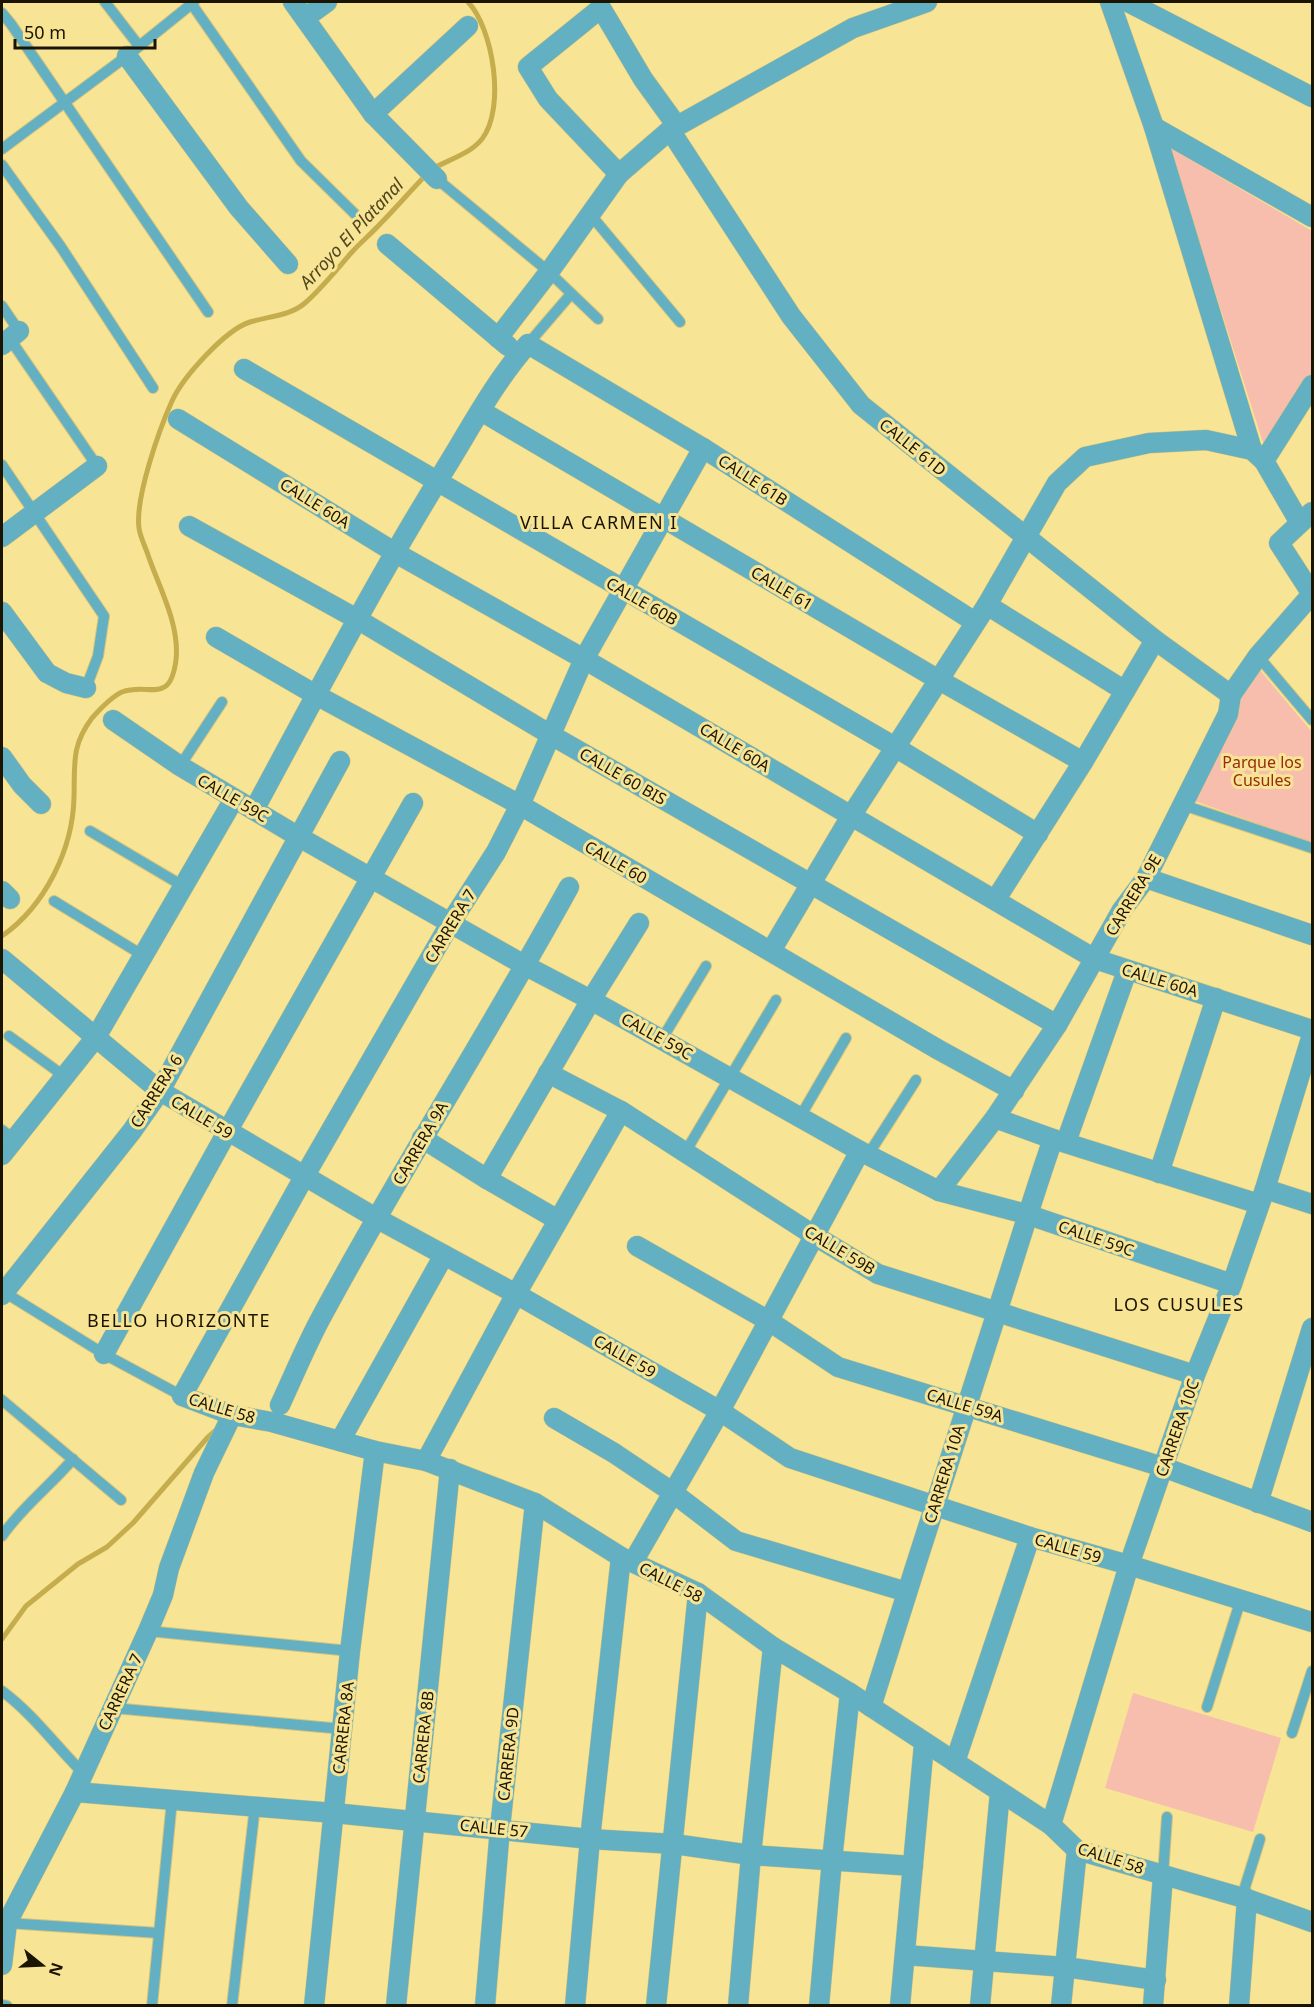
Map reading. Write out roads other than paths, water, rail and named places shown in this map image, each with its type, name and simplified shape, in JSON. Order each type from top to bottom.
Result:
[{"type":"street","points":[[293,2],[373,114],[438,179]]},
{"type":"street","points":[[305,18],[327,2]]},
{"type":"street","points":[[498,338],[549,272],[619,174],[673,128],[853,28],[927,2]]},
{"type":"street","points":[[1110,2],[1154,126],[1258,455],[1306,517],[1279,543],[1312,594]]},
{"type":"street","points":[[1128,2],[1312,97]]},
{"type":"street","name":"CALLE 61D","points":[[619,174],[548,99],[528,67],[600,8],[791,316],[861,405],[1155,640],[1231,695]]},
{"type":"street","points":[[373,114],[468,26]]},
{"type":"street","points":[[133,51],[239,208],[288,264]]},
{"type":"street","points":[[1154,126],[1312,217]]},
{"type":"street","name":"CALLE 61B","points":[[387,244],[498,338],[523,349],[703,448],[975,622]]},
{"type":"street","points":[[254,810],[394,552],[481,411],[523,349]]},
{"type":"street","name":"CALLE 60B","points":[[244,369],[895,747],[1038,834]]},
{"type":"street","points":[[1258,455],[1312,388]]},
{"type":"street","name":"CALLE 61","points":[[481,411],[1083,762]]},
{"type":"street","name":"CALLE 60A","points":[[178,419],[394,552],[584,658],[1095,959],[1312,1030]]},
{"type":"street","points":[[771,951],[851,816],[987,605],[1057,483],[1085,457],[1149,443],[1206,440],[1258,455]]},
{"type":"street","name":"CARRERA 7","points":[[182,1396],[304,1177],[451,922],[496,852],[520,805],[584,658],[703,448]]},
{"type":"street","points":[[2,537],[98,466]]},
{"type":"street","name":"CALLE 60 BIS","points":[[189,526],[357,619],[551,735],[1057,1025]]},
{"type":"street","name":"CARRERA 9E","points":[[939,1191],[1014,1091],[1057,1025],[1122,910],[1146,878],[1228,714],[1231,695],[1258,656],[1312,594]]},
{"type":"street","points":[[987,605],[1125,691]]},
{"type":"street","points":[[2,612],[47,673],[86,688]]},
{"type":"street","name":"CALLE 60","points":[[216,637],[316,695],[520,805],[939,1050],[1014,1091]]},
{"type":"street","points":[[996,899],[1083,762],[1155,640]]},
{"type":"street","name":"CALLE 59C","points":[[113,720],[180,766],[299,837],[864,1153],[939,1191],[1026,1214],[1232,1284]]},
{"type":"street","points":[[2,757],[22,785],[41,804]]},
{"type":"street","name":"CARRERA 6","points":[[3,1294],[132,1131],[160,1091],[340,761]]},
{"type":"street","points":[[2,1155],[8,1134],[64,1076],[96,1037],[234,799]]},
{"type":"street","points":[[104,1354],[413,803]]},
{"type":"street","points":[[1146,878],[1312,935]]},
{"type":"street","name":"CARRERA 9A","points":[[280,1405],[322,1317],[376,1218],[526,966],[570,887]]},
{"type":"street","points":[[487,1179],[591,1000],[639,923]]},
{"type":"street","name":"CALLE 59","points":[[2,959],[160,1091],[304,1177],[516,1294],[720,1411],[790,1458],[1030,1537],[1312,1622]]},
{"type":"street","name":"CARRERA 10A","points":[[871,1707],[1026,1214],[1059,1140],[1127,971]]},
{"type":"street","points":[[1159,1173],[1216,998]]},
{"type":"street","name":"CARRERA 10C","points":[[1051,1825],[1129,1565],[1195,1375],[1232,1284],[1262,1197],[1312,1035]]},
{"type":"street","name":"CALLE 59B","points":[[548,1073],[621,1111],[815,1236],[879,1274],[1195,1375]]},
{"type":"street","points":[[426,1461],[516,1294],[621,1111]]},
{"type":"street","points":[[995,1118],[1159,1173],[1262,1197],[1312,1204]]},
{"type":"street","points":[[422,1138],[558,1220]]},
{"type":"street","points":[[574,2006],[590,1839],[627,1560],[672,1492],[720,1411],[815,1236],[864,1153]]},
{"type":"street","name":"CALLE 59A","points":[[637,1246],[769,1321],[838,1367],[1163,1467],[1312,1522]]},
{"type":"street","points":[[340,1441],[444,1255]]},
{"type":"street","points":[[1257,1503],[1312,1328]]},
{"type":"street","name":"CALLE 58","points":[[182,1396],[232,1415],[272,1422],[375,1450],[426,1461],[535,1503],[627,1560],[698,1593],[773,1647],[850,1693],[1051,1825],[1077,1850],[1246,1899],[1312,1922]]},
{"type":"street","name":"CARRERA 7","points":[[2,1965],[5,1926],[75,1792],[148,1631],[163,1595],[169,1568],[204,1473],[232,1415]]},
{"type":"street","points":[[554,1418],[614,1453],[672,1492],[736,1541],[907,1592]]},
{"type":"street","name":"CARRERA 8A","points":[[314,2006],[350,1651],[375,1450]]},
{"type":"street","name":"CARRERA 8B","points":[[396,2006],[450,1469]]},
{"type":"street","name":"CARRERA 9D","points":[[485,2006],[500,1828],[535,1503]]},
{"type":"street","points":[[955,1762],[1030,1537]]},
{"type":"street","points":[[656,2006],[698,1593]]},
{"type":"street","points":[[738,2006],[751,1854],[773,1647]]},
{"type":"street","points":[[819,2006],[831,1860],[850,1693]]},
{"type":"street","points":[[900,2006],[924,1743]]},
{"type":"street","name":"CALLE 57","points":[[75,1792],[415,1820],[590,1839],[674,1844],[751,1854],[913,1866]]},
{"type":"street","points":[[980,2006],[1000,1792]]},
{"type":"street","points":[[1061,2006],[1077,1850]]},
{"type":"street","points":[[1153,2006],[1163,1875]]},
{"type":"street","points":[[1239,2006],[1246,1899]]},
{"type":"street","points":[[905,1955],[1065,1967],[1156,1980]]},
{"type":"lane","points":[[105,2],[133,51]]},
{"type":"lane","points":[[2,149],[133,51],[192,2],[301,161],[362,221]]},
{"type":"lane","points":[[2,14],[66,102],[208,312]]},
{"type":"lane","points":[[2,165],[61,247],[153,388]]},
{"type":"lane","points":[[438,179],[549,272],[598,319]]},
{"type":"lane","points":[[590,214],[680,322]]},
{"type":"lane","points":[[523,349],[571,294]]},
{"type":"lane","points":[[2,306],[10,338],[98,466]]},
{"type":"lane","points":[[2,465],[104,616],[99,656],[86,688]]},
{"type":"lane","points":[[1258,656],[1312,720]]},
{"type":"lane","points":[[180,766],[222,702]]},
{"type":"lane","points":[[1184,805],[1312,848]]},
{"type":"lane","points":[[90,831],[183,886]]},
{"type":"lane","points":[[54,901],[144,956]]},
{"type":"lane","points":[[662,1039],[706,966]]},
{"type":"lane","points":[[686,1152],[776,1000]]},
{"type":"lane","points":[[9,1036],[64,1076]]},
{"type":"lane","points":[[800,1116],[846,1038]]},
{"type":"lane","points":[[864,1153],[916,1080]]},
{"type":"lane","name":"CALLE 58","points":[[3,1294],[104,1354],[182,1396]]},
{"type":"lane","points":[[2,1417],[6,1403],[121,1500]]},
{"type":"lane","points":[[2,1536],[12,1520],[44,1487],[56,1480],[73,1459]]},
{"type":"lane","points":[[1207,1707],[1241,1599]]},
{"type":"lane","points":[[148,1631],[350,1651]]},
{"type":"lane","points":[[1292,1733],[1312,1671]]},
{"type":"lane","points":[[2,1691],[29,1713],[53,1743],[83,1773]]},
{"type":"lane","points":[[112,1708],[343,1729]]},
{"type":"lane","points":[[152,2006],[172,1800]]},
{"type":"lane","points":[[232,2006],[255,1806]]},
{"type":"lane","points":[[1163,1875],[1167,1817]]},
{"type":"lane","points":[[1246,1899],[1245,1887],[1260,1839]]},
{"type":"lane","points":[[5,1926],[159,1933]]},
{"type":"lane","points":[[2,2005],[7,2006]]},
{"type":"waterway","name":"Arroyo El Platanal","points":[[434,168],[466,152],[482,139],[489,125],[493,108],[495,89],[490,49],[477,14],[468,2]]},
{"type":"waterway","name":"Arroyo El Platanal","points":[[2,936],[31,909],[54,875],[62,856],[72,817],[77,747],[85,728],[92,718],[118,694],[132,690],[163,688],[169,683],[173,674],[176,660],[175,632],[140,534],[139,515],[149,464],[177,391],[195,368],[229,334],[250,322],[286,313],[305,303],[427,174]]},
{"type":"waterway","points":[[2,1639],[26,1606],[78,1564],[107,1547],[133,1523],[218,1428]]},
{"type":"district","name":"VILLA CARMEN I","points":[[599,522]]},
{"type":"district","name":"LOS CUSULES","points":[[1179,1304]]},
{"type":"district","name":"BELLO HORIZONTE","points":[[179,1320]]},
{"type":"park label","name":"Parque los Cusules","points":[[1262,771]]}]
